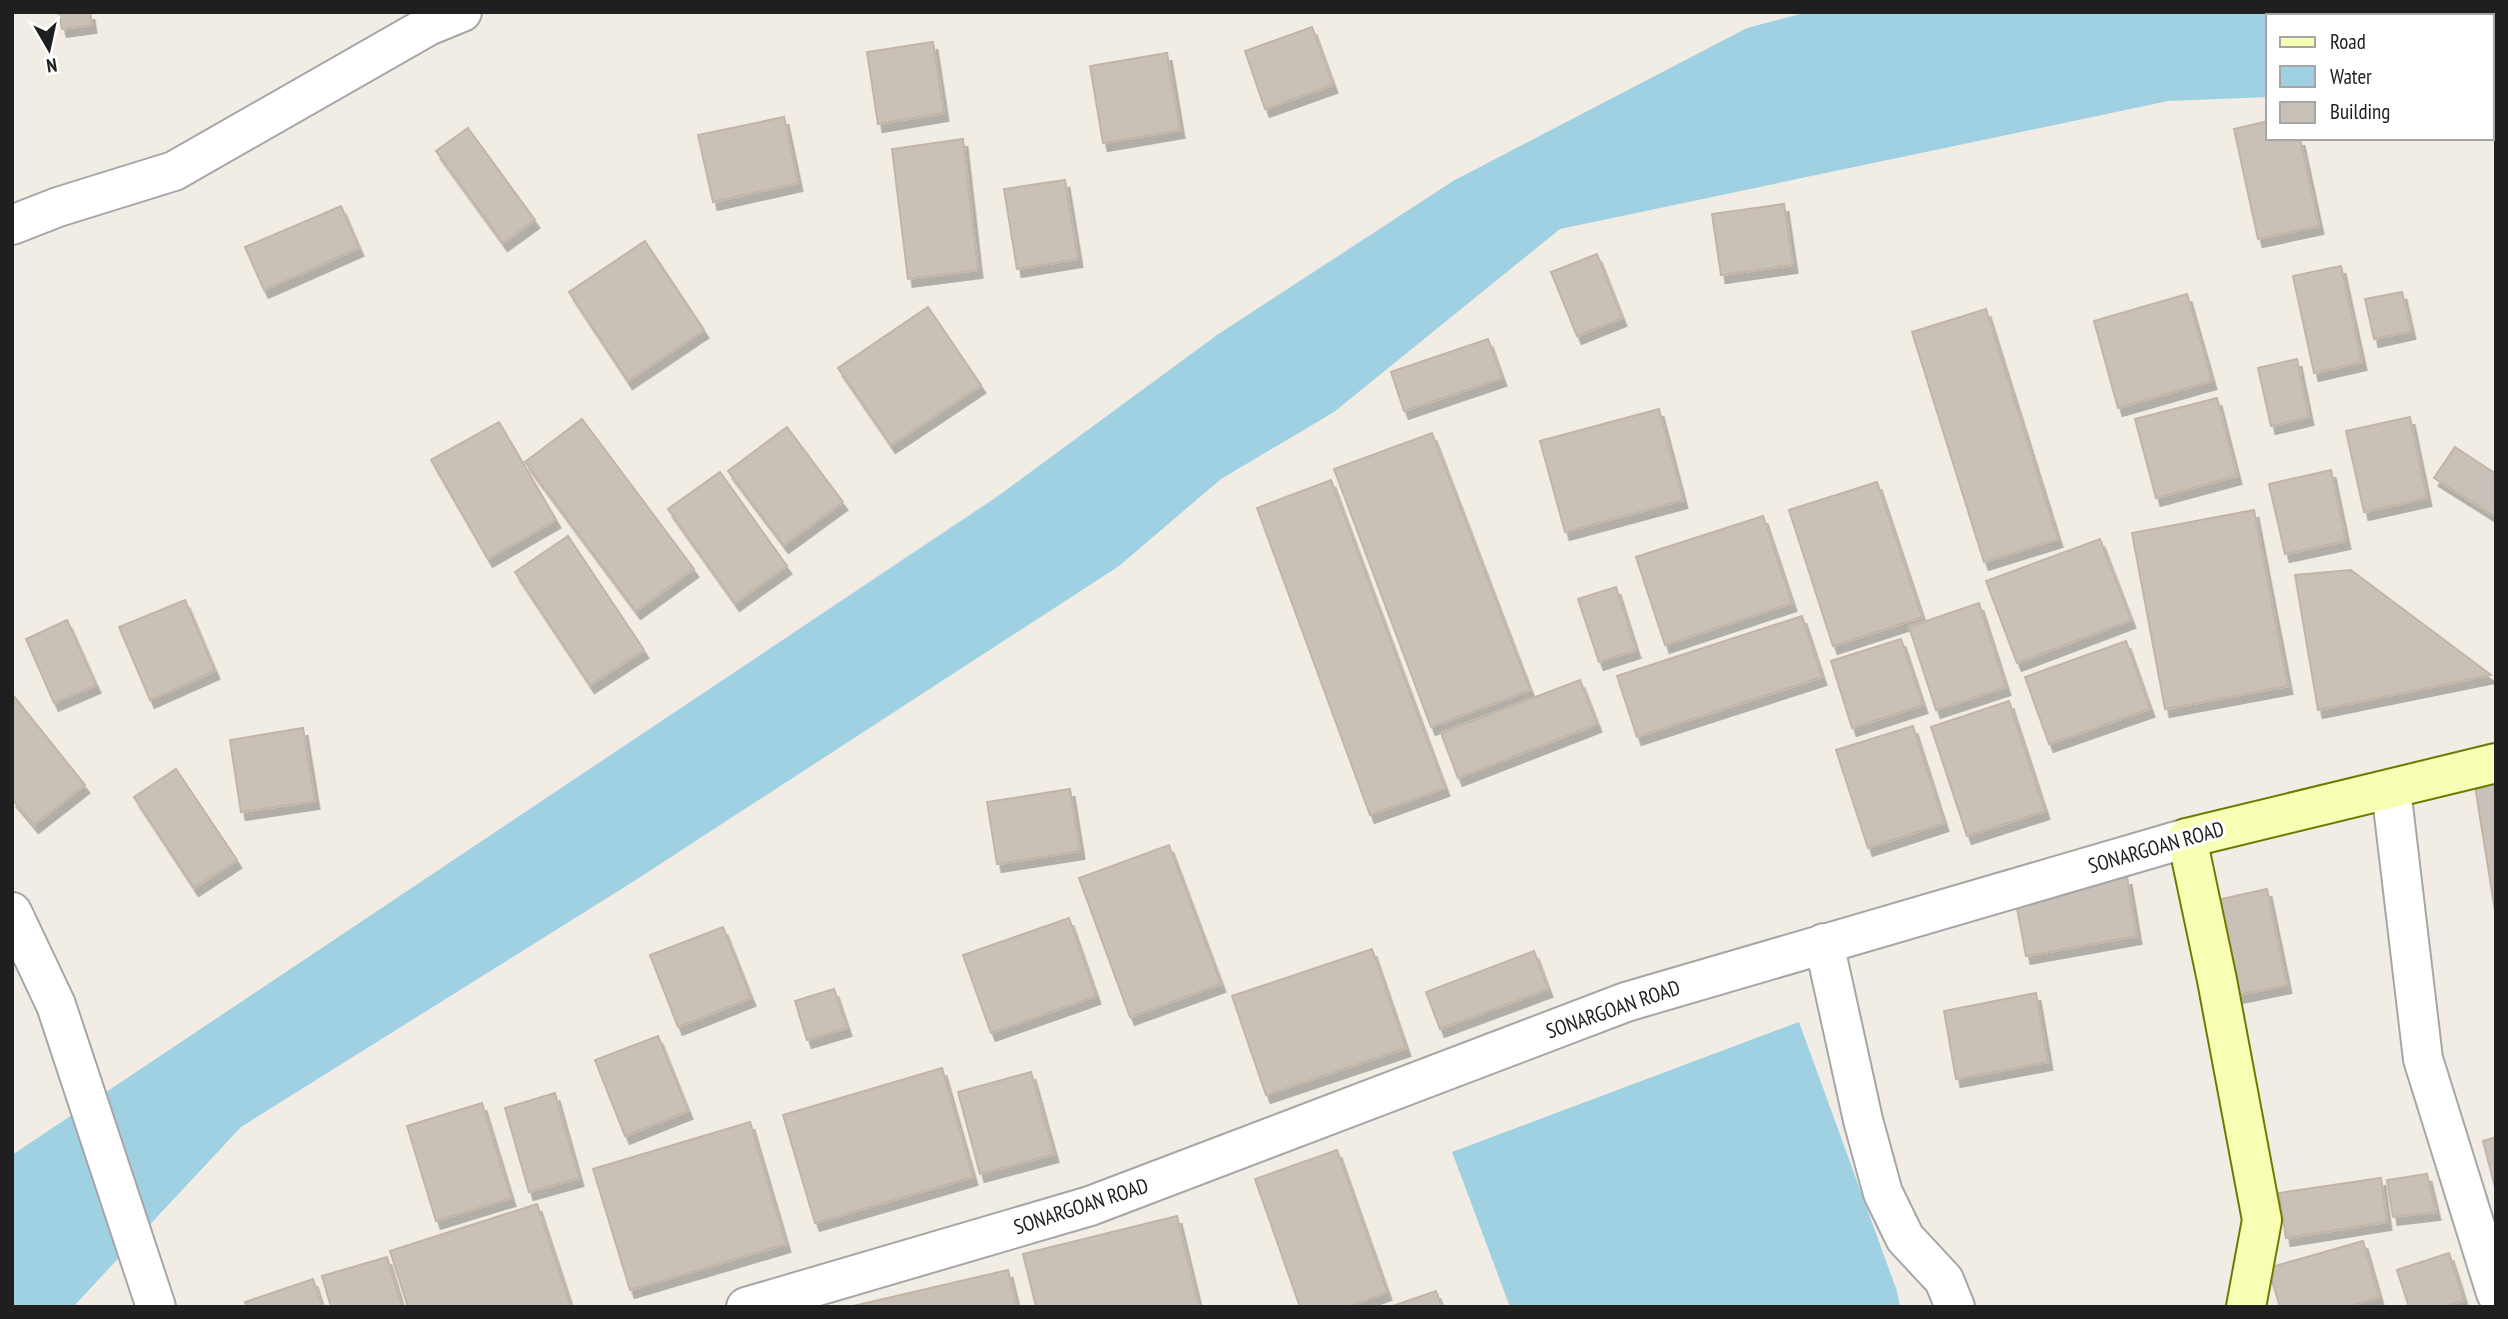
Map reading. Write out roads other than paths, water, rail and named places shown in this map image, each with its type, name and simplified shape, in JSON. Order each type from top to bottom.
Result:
[{"type":"main road","name":"SONARGOAN ROAD","points":[[2187,838],[2496,762]]},
{"type":"main road","points":[[2187,838],[2262,1220],[2246,1307]]},
{"type":"street","points":[[12,225],[58,207],[174,171],[428,26],[462,12]]},
{"type":"street","points":[[2391,789],[2423,1059],[2496,1293]]},
{"type":"street","name":"SONARGOAN ROAD","points":[[746,1307],[1090,1206],[1626,1002],[2187,838]]},
{"type":"street","points":[[12,912],[55,1005],[156,1307]]},
{"type":"street","points":[[1824,943],[1863,1120],[1883,1193],[1905,1238],[1944,1280],[1955,1307]]},
{"type":"water","points":[[1808,12],[2496,12],[2496,88],[2494,14],[2266,14],[2266,97],[2168,101],[1560,229],[1334,412],[1221,479],[1119,566],[631,883],[241,1127],[73,1307],[12,1307],[12,1155],[998,496],[1217,335],[1453,181],[1747,28]]},
{"type":"water","points":[[1799,1022],[1897,1291],[1900,1307],[1510,1307],[1452,1152]]}]
